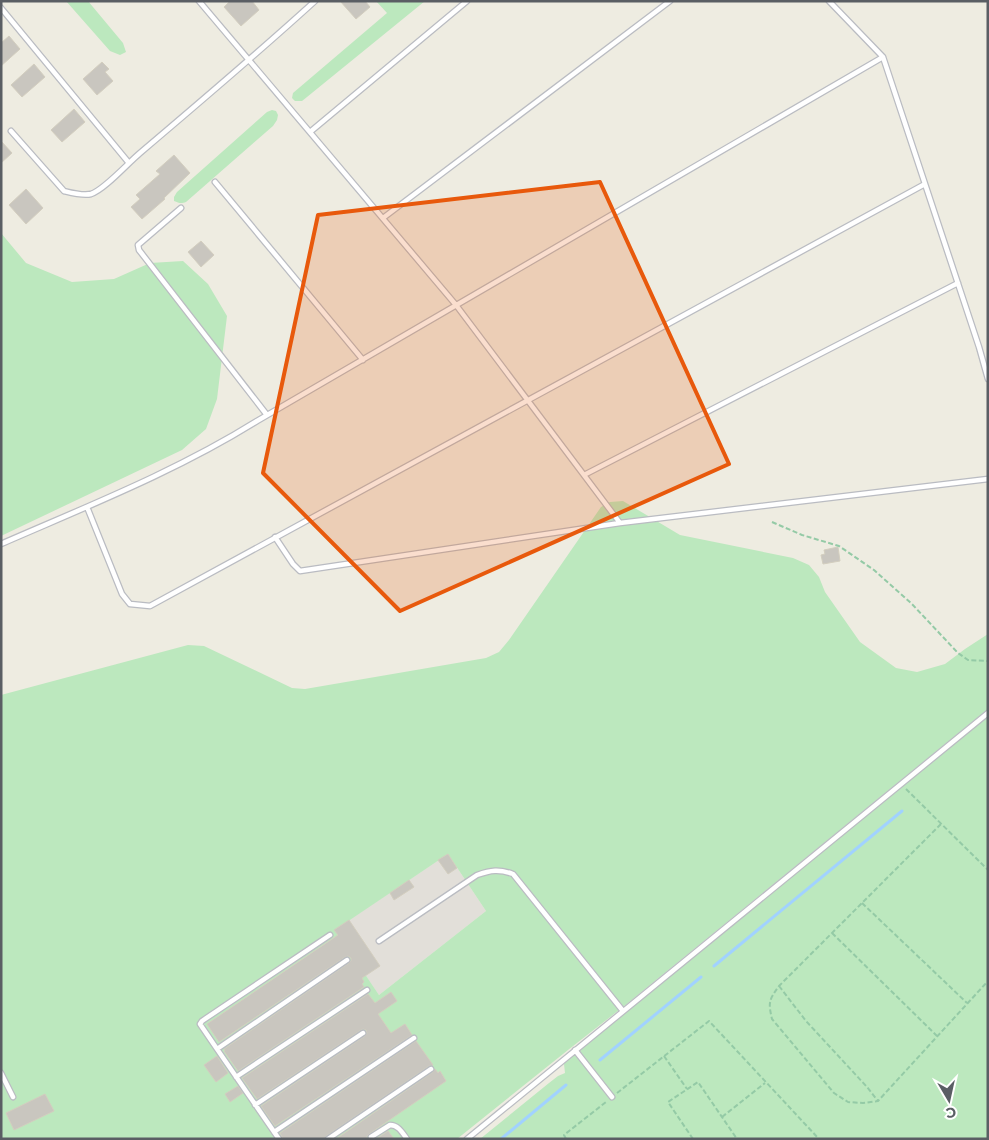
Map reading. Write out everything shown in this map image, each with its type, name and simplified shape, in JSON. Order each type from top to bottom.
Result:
[{"type":"lane","points":[[208,1],[201,3],[456,305],[620,523]]},
{"type":"lane","points":[[11,131],[64,191],[90,194],[104,186],[249,61],[315,1]]},
{"type":"lane","points":[[310,132],[467,1]]},
{"type":"lane","points":[[383,218],[670,1]]},
{"type":"lane","points":[[830,1],[883,57],[988,379]]},
{"type":"lane","points":[[1,8],[129,163]]},
{"type":"lane","points":[[1,544],[87,507],[182,463],[226,440],[883,57]]},
{"type":"lane","points":[[215,182],[363,360]]},
{"type":"lane","points":[[87,507],[122,594],[130,604],[150,606],[925,184]]},
{"type":"lane","points":[[181,208],[138,245],[139,250],[267,415]]},
{"type":"lane","points":[[584,475],[958,283]]},
{"type":"lane","points":[[275,537],[292,564],[300,571],[620,523],[988,479]]},
{"type":"lane","points":[[467,1139],[988,713]]},
{"type":"lane","points":[[380,941],[477,875],[496,870],[504,871],[513,874],[623,1011]]},
{"type":"lane","points":[[279,1139],[200,1024],[330,935]]},
{"type":"lane","points":[[217,1049],[347,960]]},
{"type":"lane","points":[[236,1077],[367,990]]},
{"type":"lane","points":[[255,1104],[363,1033]]},
{"type":"lane","points":[[274,1132],[414,1038]]},
{"type":"lane","points":[[575,1050],[612,1098]]},
{"type":"lane","points":[[328,1139],[431,1069]]},
{"type":"lane","points":[[1,1073],[13,1097]]},
{"type":"lane","points":[[371,1137],[392,1125],[400,1130],[407,1139]]},
{"type":"path","points":[[772,522],[802,535],[839,546],[874,570],[911,603],[958,653],[968,660],[988,661]]},
{"type":"path","points":[[901,784],[988,870]]},
{"type":"path","points":[[941,824],[779,986],[771,997],[772,1018],[834,1093],[848,1102],[878,1101],[988,981]]},
{"type":"path","points":[[862,903],[967,1003]]},
{"type":"path","points":[[832,933],[937,1036]]},
{"type":"path","points":[[779,986],[806,1021],[868,1087],[878,1101]]},
{"type":"path","points":[[566,1139],[564,1135],[709,1021],[819,1139]]},
{"type":"path","points":[[664,1056],[687,1089]]},
{"type":"path","points":[[693,1139],[668,1102],[698,1082],[737,1139]]},
{"type":"path","points":[[722,1118],[766,1082]]},
{"type":"highlighted area","points":[[600,182],[729,464],[400,611],[263,473],[318,215]]},
{"type":"shaded area","points":[[448,854],[486,911],[379,995],[334,930]]},
{"type":"green space","points":[[66,1],[88,1],[123,43],[126,52],[120,55],[110,51]]},
{"type":"green space","points":[[376,1],[425,1],[302,101],[295,101],[292,98],[293,93],[387,13]]},
{"type":"green space","points":[[276,111],[278,115],[273,126],[186,202],[174,201],[177,192],[267,112]]},
{"type":"green space","points":[[1,233],[26,263],[72,282],[114,279],[150,263],[183,261],[208,284],[227,316],[217,399],[206,429],[182,450],[1,536]]},
{"type":"green space","points":[[623,501],[680,535],[793,558],[809,565],[819,577],[825,592],[860,642],[896,668],[917,672],[945,664],[988,634],[988,709],[628,1003],[457,1139],[1,1139],[1,695],[188,645],[204,646],[292,688],[305,689],[486,658],[499,652],[509,640],[601,507],[610,502]],"holes":[[[448,854],[486,911],[379,995],[335,930]]]},
{"type":"green space","points":[[988,716],[988,1139],[480,1139],[558,1076],[565,1073],[564,1064],[566,1058],[629,1009]]},
{"type":"building","points":[[230,1],[252,1],[259,10],[241,26],[224,7]]},
{"type":"building","points":[[340,1],[365,1],[370,7],[356,19]]},
{"type":"building","points":[[9,36],[20,49],[1,66],[1,43]]},
{"type":"building","points":[[102,62],[109,69],[105,72],[113,81],[97,95],[83,79]]},
{"type":"building","points":[[34,64],[45,77],[22,97],[11,85]]},
{"type":"building","points":[[74,109],[85,122],[62,142],[51,130]]},
{"type":"building","points":[[1,141],[12,153],[1,163]]},
{"type":"building","points":[[174,155],[190,173],[142,219],[131,207],[140,199],[136,195],[160,174],[156,171]]},
{"type":"building","points":[[26,189],[43,208],[26,224],[9,205]]},
{"type":"building","points":[[201,241],[214,255],[201,267],[188,252]]},
{"type":"building","points":[[838,547],[840,561],[823,564],[821,555],[825,554],[824,550]]},
{"type":"building","points":[[448,854],[457,868],[448,874],[438,860]]},
{"type":"building","points":[[409,880],[414,887],[394,900],[390,893]]},
{"type":"building","points":[[349,920],[380,966],[362,978],[364,987],[238,1071],[224,1049],[349,963],[351,958],[345,957],[219,1042],[207,1024],[338,935],[334,930]]},
{"type":"building","points":[[391,992],[397,1001],[378,1014],[391,1033],[405,1024],[412,1035],[275,1126],[261,1106],[365,1036],[366,1030],[361,1030],[257,1099],[242,1078],[368,994],[375,1003]]},
{"type":"building","points":[[416,1041],[433,1065],[324,1139],[283,1139],[280,1133]]},
{"type":"building","points":[[217,1056],[228,1073],[216,1082],[204,1065]]},
{"type":"building","points":[[435,1069],[438,1073],[440,1071],[446,1081],[369,1134],[367,1139],[336,1139],[433,1072]]},
{"type":"building","points":[[238,1086],[243,1093],[230,1102],[225,1094]]},
{"type":"building","points":[[45,1094],[54,1111],[14,1130],[6,1113]]},
{"type":"building","points":[[388,1131],[394,1139],[376,1139]]},
{"type":"waterway","points":[[714,966],[902,811]]},
{"type":"waterway","points":[[600,1060],[701,977]]},
{"type":"waterway","points":[[501,1139],[566,1085]]}]
